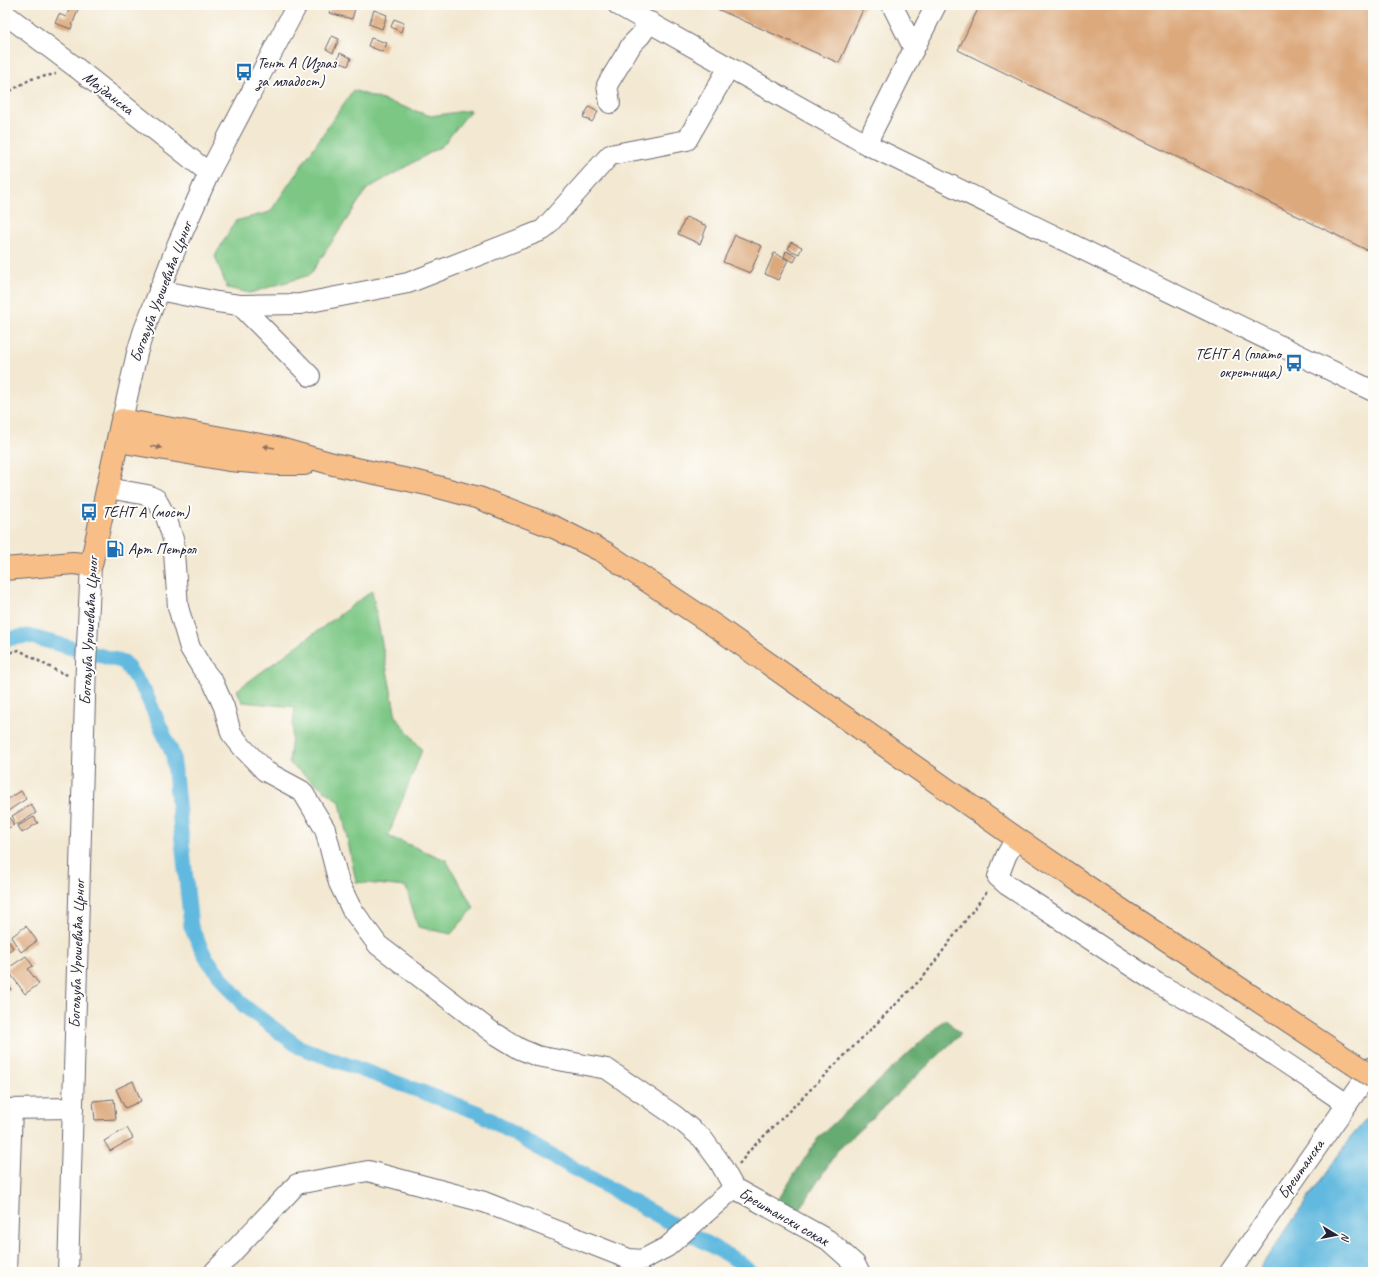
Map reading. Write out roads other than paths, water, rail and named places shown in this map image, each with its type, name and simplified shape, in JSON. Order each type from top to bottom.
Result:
[{"type":"main road","name":"Богољуба Урошевића Црног","points":[[91,565],[122,420]]},
{"type":"main road","points":[[122,420],[276,448],[334,464],[427,484],[479,498],[556,528],[604,552],[718,628],[1016,838],[1146,926],[1363,1065],[1373,1077]]},
{"type":"main road","points":[[118,441],[229,460],[278,464],[334,464]]},
{"type":"main road","points":[[5,569],[73,563],[91,565]]},
{"type":"street","name":"Богољуба Урошевића Црног","points":[[122,420],[137,353],[159,290],[178,243],[209,173],[296,5]]},
{"type":"street","points":[[618,5],[866,144],[1373,391]]},
{"type":"street","points":[[892,5],[914,49]]},
{"type":"street","points":[[866,144],[936,5]]},
{"type":"street","name":"Мајданска","points":[[5,14],[78,69],[209,173]]},
{"type":"street","points":[[610,103],[607,85],[632,44],[650,22]]},
{"type":"street","points":[[159,290],[217,302],[240,305],[300,304],[408,283],[543,230],[610,155],[687,140],[729,67]]},
{"type":"street","points":[[240,305],[310,376]]},
{"type":"street","points":[[108,488],[147,494],[156,499],[166,517],[173,539],[178,607],[190,648],[202,668],[213,682],[224,707],[231,733],[265,771],[302,791],[325,829],[339,883],[351,908],[378,945],[492,1032],[520,1049],[537,1056],[607,1070],[674,1115],[702,1138],[719,1161],[731,1183],[692,1224],[667,1247],[642,1260],[629,1259],[484,1202],[368,1171],[298,1184],[214,1272]]},
{"type":"street","name":"Богољуба Урошевића Црног","points":[[68,1272],[85,673],[91,565]]},
{"type":"street","points":[[1016,838],[1006,856],[998,877],[1151,979],[1214,1015],[1347,1104]]},
{"type":"street","name":"Брештанска","points":[[1230,1272],[1347,1104],[1363,1065]]},
{"type":"street","points":[[6,1272],[8,1109],[73,1108]]},
{"type":"street","name":"Брештански сокак","points":[[731,1183],[828,1240],[855,1264],[859,1272]]},
{"type":"water","points":[[1373,1111],[1373,1272],[1257,1272],[1348,1141]]},
{"type":"waterway","points":[[5,639],[28,636],[124,662],[145,692],[173,755],[191,927],[206,958],[244,1006],[299,1047],[477,1112],[738,1261],[750,1272]]},
{"type":"place","name":"Тент А (Излаз за младост)","points":[[244,72]]},
{"type":"place","name":"ТЕНТ А (плато окретница)","points":[[1294,363]]},
{"type":"place","name":"ТЕНТ А (мост)","points":[[89,512]]},
{"type":"place","name":"Арт Петрол","points":[[115,549]]}]
